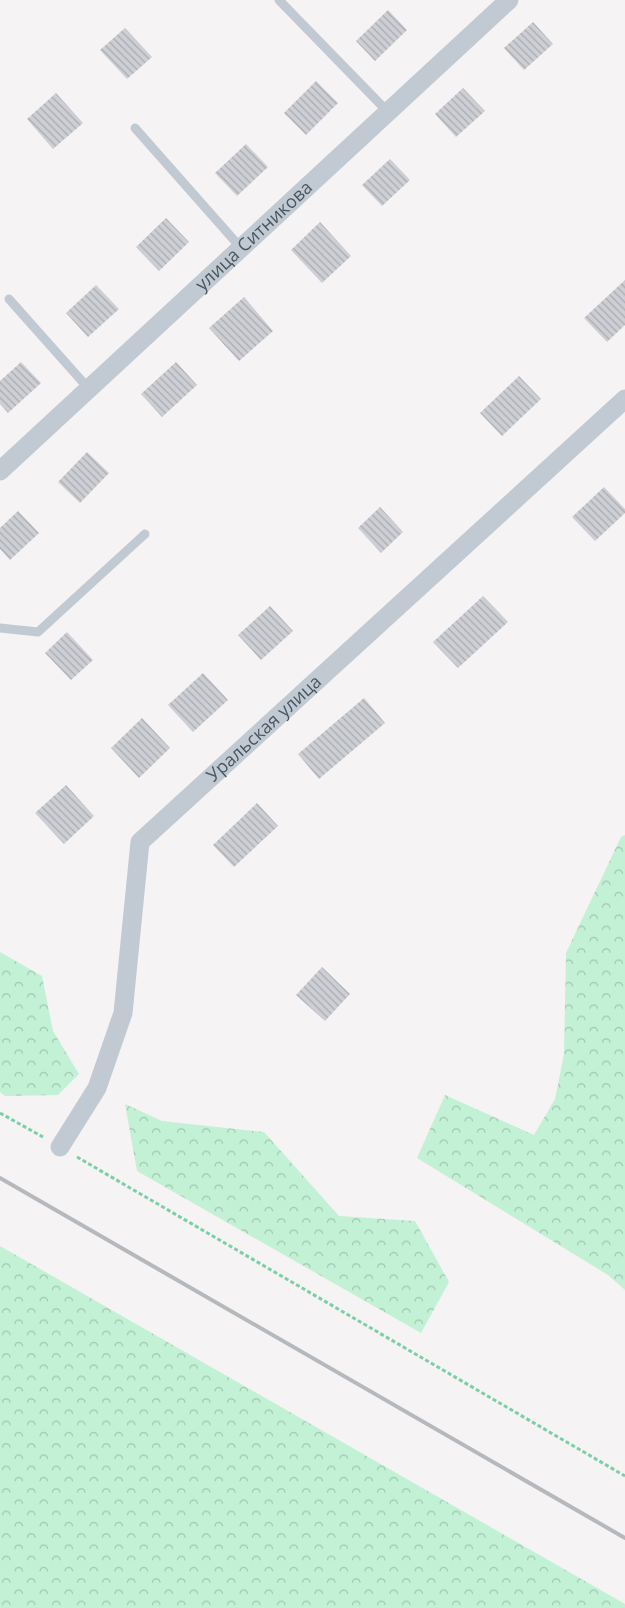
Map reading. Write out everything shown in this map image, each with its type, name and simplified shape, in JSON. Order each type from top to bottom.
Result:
[{"type":"street","name":"улица Ситникова","points":[[0,471],[509,0]]},
{"type":"street","name":"Уральская улица","points":[[60,1147],[97,1088],[123,1013],[140,842],[625,399]]},
{"type":"lane","points":[[278,0],[388,112]]},
{"type":"lane","points":[[135,128],[241,248]]},
{"type":"lane","points":[[9,299],[89,389]]},
{"type":"lane","points":[[0,628],[38,632],[145,534]]},
{"type":"path","points":[[0,1113],[625,1476]]},
{"type":"green space","points":[[625,835],[625,1290],[608,1275],[417,1158],[445,1095],[534,1135],[555,1099],[564,1054],[566,953],[621,837]]},
{"type":"green space","points":[[0,952],[42,976],[53,1031],[79,1074],[58,1095],[5,1096],[0,1092]]},
{"type":"green space","points":[[125,1104],[162,1121],[264,1132],[339,1216],[415,1221],[449,1282],[421,1333],[137,1171]]},
{"type":"green space","points":[[0,1246],[625,1604],[625,1608],[0,1608]]},
{"type":"building","points":[[388,10],[407,30],[375,61],[356,41]]},
{"type":"building","points":[[533,22],[553,44],[524,70],[504,48]]},
{"type":"building","points":[[125,28],[152,57],[127,79],[100,50]]},
{"type":"building","points":[[316,81],[338,103],[306,135],[284,113]]},
{"type":"building","points":[[463,88],[485,111],[456,137],[435,114]]},
{"type":"building","points":[[56,93],[83,123],[53,149],[27,119]]},
{"type":"building","points":[[246,144],[268,167],[237,196],[215,173]]},
{"type":"building","points":[[390,159],[410,180],[382,206],[362,185]]},
{"type":"building","points":[[166,218],[189,242],[159,271],[136,247]]},
{"type":"building","points":[[320,222],[351,256],[322,283],[291,250]]},
{"type":"building","points":[[625,280],[625,325],[607,342],[584,318]]},
{"type":"building","points":[[96,285],[119,309],[88,337],[66,313]]},
{"type":"building","points":[[244,297],[273,331],[239,361],[209,328]]},
{"type":"building","points":[[21,362],[41,383],[8,413],[0,404],[0,381]]},
{"type":"building","points":[[176,362],[197,385],[162,417],[141,394]]},
{"type":"building","points":[[519,376],[541,399],[502,436],[480,413]]},
{"type":"building","points":[[87,452],[109,473],[80,503],[58,482]]},
{"type":"building","points":[[604,487],[625,509],[625,513],[595,541],[572,517]]},
{"type":"building","points":[[380,507],[403,532],[381,553],[358,528]]},
{"type":"building","points":[[18,511],[39,533],[10,560],[0,549],[0,528]]},
{"type":"building","points":[[483,596],[508,622],[458,668],[433,642]]},
{"type":"building","points":[[270,606],[293,631],[261,660],[238,635]]},
{"type":"building","points":[[67,632],[93,660],[71,680],[45,653]]},
{"type":"building","points":[[203,673],[228,700],[193,732],[168,705]]},
{"type":"building","points":[[364,698],[385,723],[319,779],[298,754]]},
{"type":"building","points":[[142,718],[170,748],[139,778],[111,748]]},
{"type":"building","points":[[66,785],[94,816],[64,844],[35,813]]},
{"type":"building","points":[[257,803],[278,826],[234,867],[213,845]]},
{"type":"building","points":[[322,967],[350,994],[325,1021],[296,995]]},
{"type":"railway","points":[[0,1178],[625,1538]]}]
